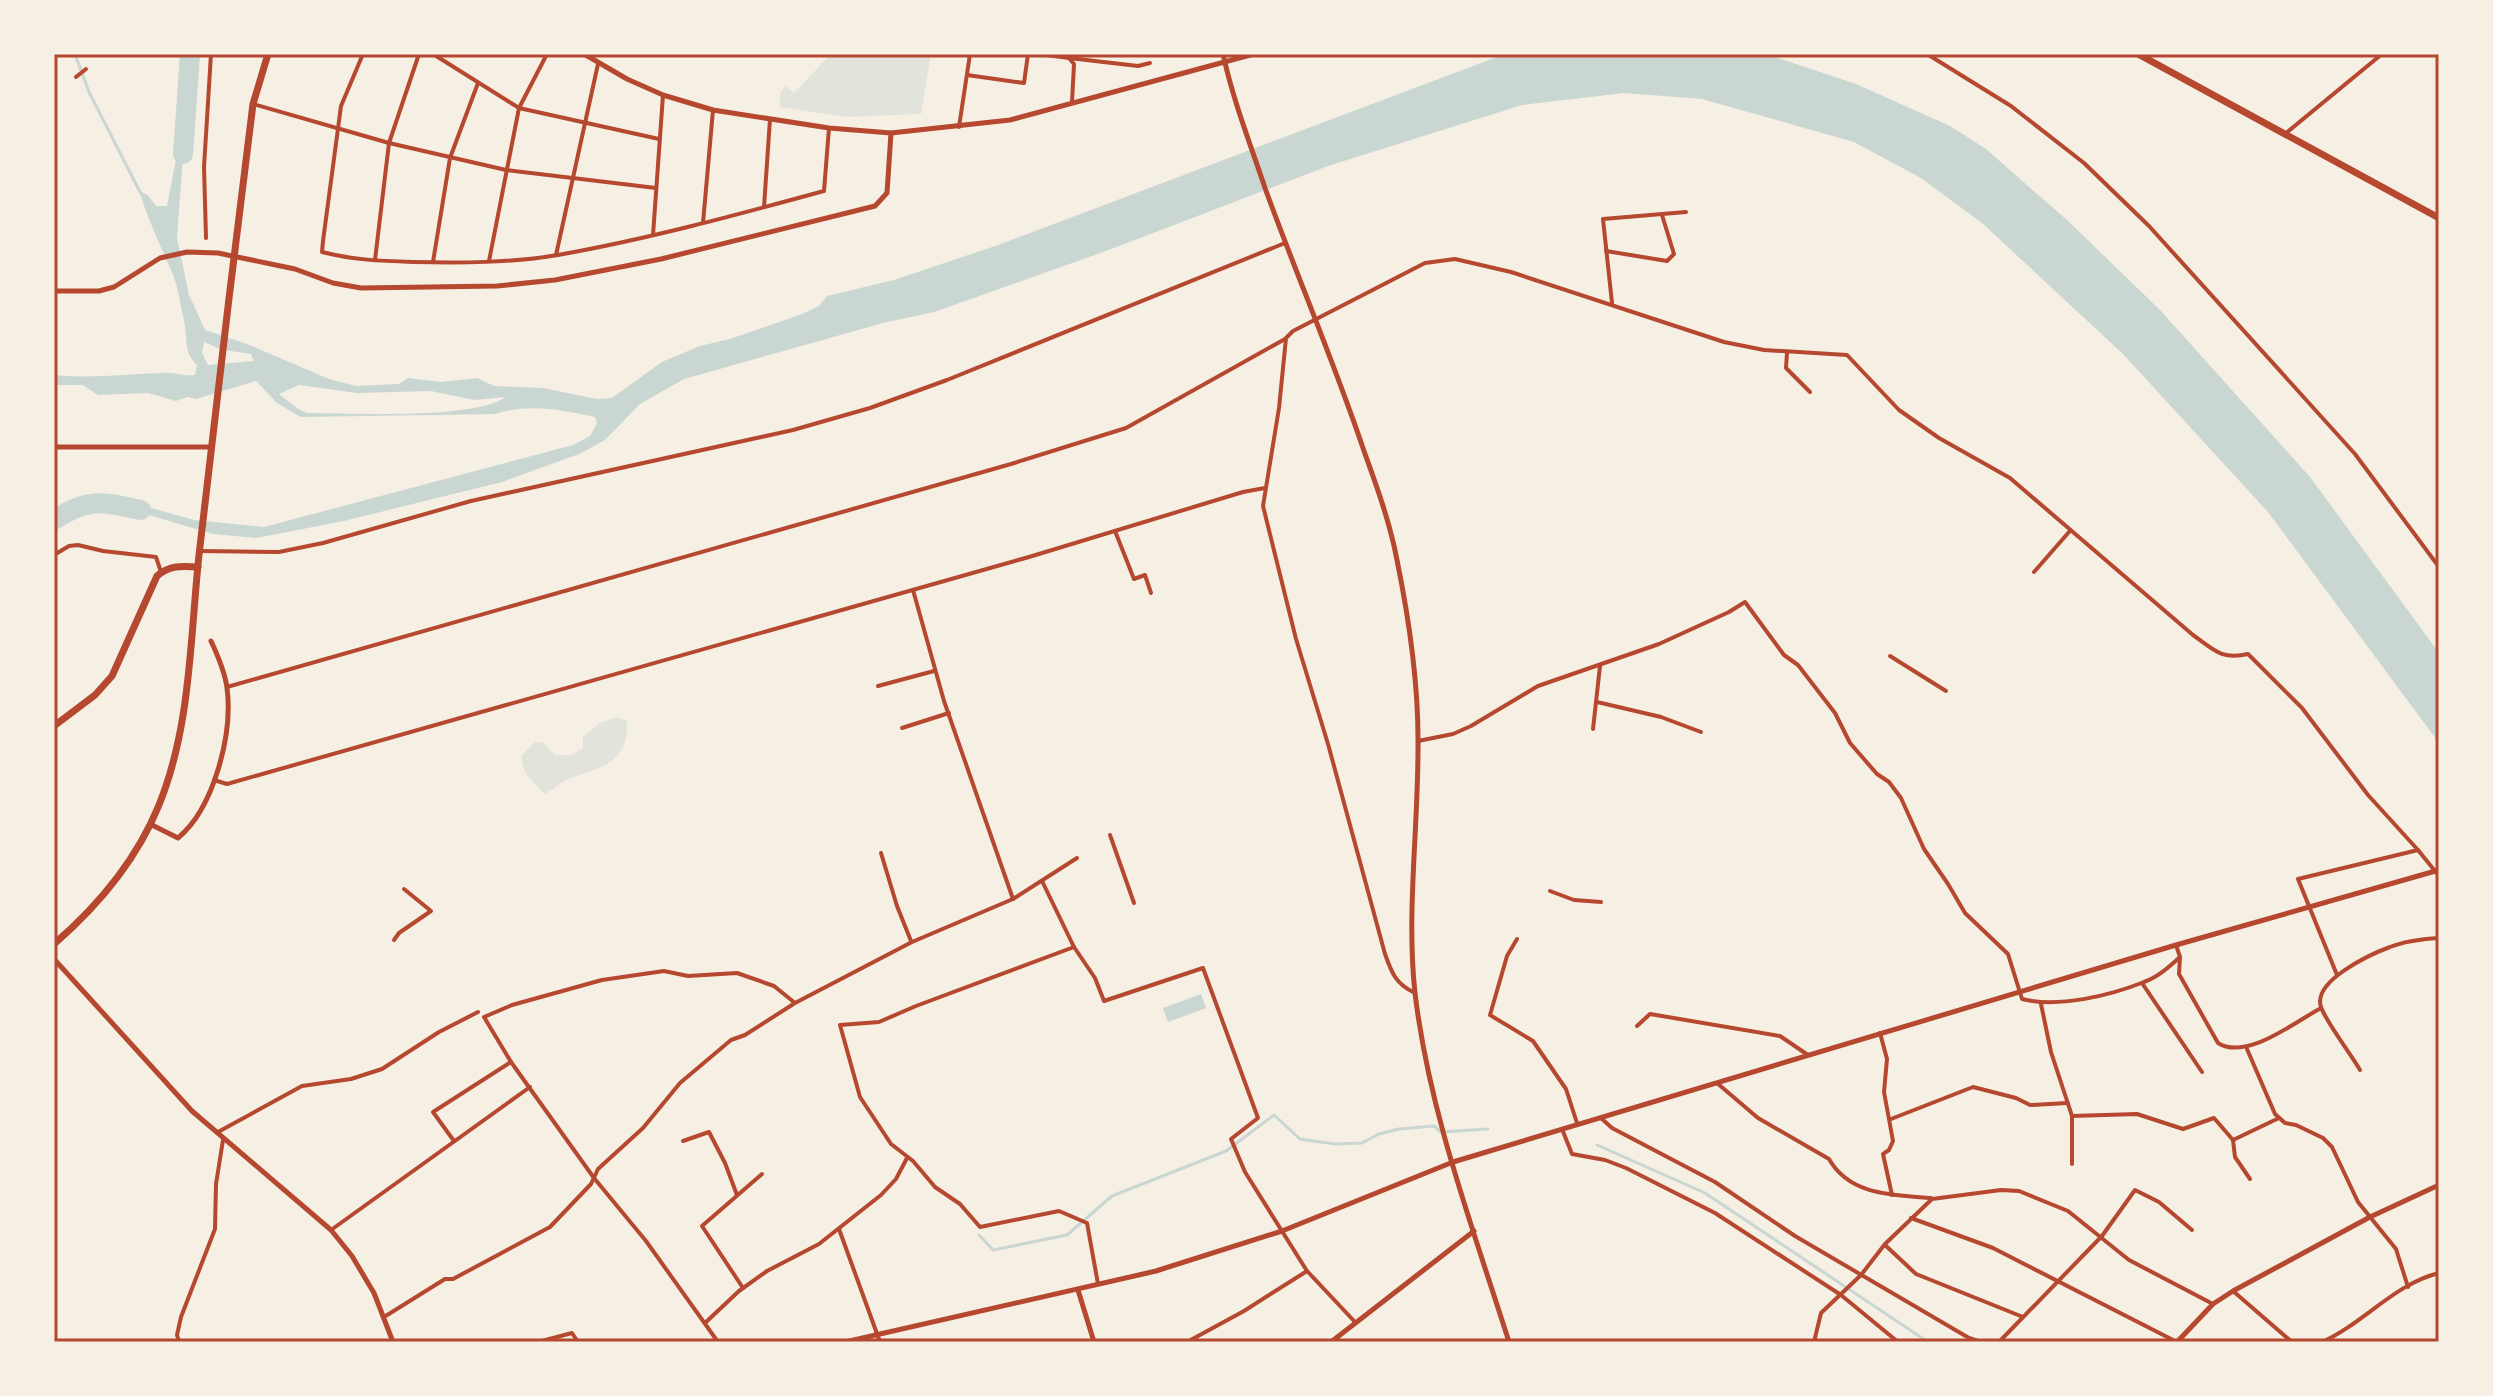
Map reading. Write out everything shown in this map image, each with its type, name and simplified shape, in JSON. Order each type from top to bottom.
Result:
[{"type":"highway","points":[[54,944],[97,903],[150,824],[168,780],[178,742],[185,704],[200,547],[253,104],[268,54]]},
{"type":"highway","points":[[2138,54],[2439,218]]},
{"type":"highway","points":[[54,726],[95,695],[112,676],[153,582],[161,572],[178,566],[198,567]]},
{"type":"street","points":[[206,238],[204,167],[211,54]]},
{"type":"street","points":[[363,54],[341,106],[322,252],[343,258],[433,262],[556,255],[653,235],[824,191],[829,128]]},
{"type":"street","points":[[375,260],[389,143],[419,54]]},
{"type":"street","points":[[433,54],[519,108],[659,139]]},
{"type":"street","points":[[489,261],[519,108],[547,54]]},
{"type":"street","points":[[584,54],[598,64],[663,95],[713,110],[829,128],[891,133],[1010,120],[1254,54]]},
{"type":"street","points":[[959,127],[970,54]]},
{"type":"street","points":[[967,75],[1024,83],[1028,54]]},
{"type":"street","points":[[1038,54],[1138,66],[1150,63]]},
{"type":"street","points":[[1223,54],[1231,92],[1375,481],[1397,559],[1417,685],[1415,993],[1423,1043],[1447,1142],[1509,1342]]},
{"type":"street","points":[[1927,54],[2023,115],[2084,163],[2149,226],[2355,454],[2439,567]]},
{"type":"street","points":[[2283,135],[2382,54]]},
{"type":"street","points":[[1069,58],[1074,64],[1072,103]]},
{"type":"street","points":[[556,255],[598,64]]},
{"type":"street","points":[[76,77],[86,69]]},
{"type":"street","points":[[433,262],[450,158],[478,83]]},
{"type":"street","points":[[653,235],[663,95]]},
{"type":"street","points":[[253,104],[389,143],[506,170],[656,188]]},
{"type":"street","points":[[703,223],[713,110]]},
{"type":"street","points":[[764,207],[770,119]]},
{"type":"street","points":[[54,291],[99,291],[114,287],[160,258],[187,252],[218,253],[295,269],[333,283],[361,288],[497,286],[589,275],[875,206],[887,193],[891,133]]},
{"type":"street","points":[[1612,303],[1603,219],[1686,212]]},
{"type":"street","points":[[1606,251],[1667,261],[1674,254],[1662,215]]},
{"type":"street","points":[[200,547],[279,552],[471,501],[806,427],[947,380],[1285,243]]},
{"type":"street","points":[[227,687],[1011,464],[1126,428],[1286,338],[1293,331],[1425,263],[1455,259],[1511,272],[1612,303],[1724,342],[1787,353],[1847,355],[1899,410],[1939,438],[2010,478],[2221,655],[2231,658],[2248,654],[2302,708],[2368,795],[2439,876]]},
{"type":"street","points":[[1286,338],[1279,408],[1263,506],[1385,954],[1394,978],[1401,986],[1415,993]]},
{"type":"street","points":[[1787,353],[1786,368],[1810,392]]},
{"type":"street","points":[[54,447],[213,442]]},
{"type":"street","points":[[214,780],[227,784],[257,776],[1265,488]]},
{"type":"street","points":[[1115,531],[1134,579],[1145,575],[1151,593]]},
{"type":"street","points":[[2034,572],[2070,531]]},
{"type":"street","points":[[54,555],[69,546],[78,545],[145,555],[156,557],[161,572]]},
{"type":"street","points":[[913,590],[935,671],[1013,899]]},
{"type":"street","points":[[1418,741],[1453,734],[1538,686],[1659,644],[1745,602],[1784,655],[1798,665],[1835,713],[1850,743],[1901,798],[1924,849],[1965,913],[2008,954],[2022,999],[2041,1004],[2079,1000],[2142,983],[2180,957]]},
{"type":"street","points":[[150,824],[178,838],[187,830],[214,780],[225,744],[228,711],[227,687],[211,641]]},
{"type":"street","points":[[1890,656],[1946,691]]},
{"type":"street","points":[[1593,729],[1600,666]]},
{"type":"street","points":[[878,686],[935,671]]},
{"type":"street","points":[[1597,702],[1661,717],[1701,732]]},
{"type":"street","points":[[902,728],[949,713]]},
{"type":"street","points":[[1110,835],[1134,903]]},
{"type":"street","points":[[2337,975],[2298,879],[2418,850]]},
{"type":"street","points":[[881,853],[912,942]]},
{"type":"street","points":[[384,1317],[445,1279],[453,1279],[550,1227],[571,1207],[598,1169],[643,1128],[680,1083],[731,1040],[912,942],[1013,899],[1077,858]]},
{"type":"street","points":[[845,1342],[879,1338],[1156,1271],[1282,1231],[1453,1162],[1577,1123],[2439,870]]},
{"type":"street","points":[[1042,881],[1074,947],[1095,978],[1104,1001],[1203,968],[1258,1118],[1231,1139],[1245,1172],[1307,1271],[1355,1322]]},
{"type":"street","points":[[394,940],[399,933],[431,911],[404,889]]},
{"type":"street","points":[[1550,891],[1574,900],[1601,902]]},
{"type":"street","points":[[2360,1070],[2321,1008],[2321,995],[2337,975],[2391,946],[2439,938]]},
{"type":"street","points":[[1517,939],[1507,956],[1490,1015],[1533,1041],[1566,1089],[1577,1123]]},
{"type":"street","points":[[2176,945],[2180,957],[2179,974],[2218,1043],[2224,1047],[2247,1049],[2321,1008]]},
{"type":"street","points":[[1074,947],[879,1022],[840,1025],[860,1097],[891,1144],[935,1187],[960,1204],[980,1227],[1059,1211],[1087,1223],[1099,1285]]},
{"type":"street","points":[[54,959],[128,1043],[215,1133],[305,1205],[331,1230],[363,1274],[393,1342]]},
{"type":"street","points":[[718,1342],[646,1241],[594,1178],[511,1062],[484,1017],[512,1005],[602,980],[664,971],[688,976],[737,973],[774,986],[795,1003]]},
{"type":"street","points":[[2142,983],[2202,1072]]},
{"type":"street","points":[[2041,1004],[2051,1052],[2072,1116],[2072,1164]]},
{"type":"street","points":[[215,1133],[302,1086],[351,1079],[382,1069],[439,1032],[478,1012]]},
{"type":"street","points":[[1637,1026],[1650,1014],[1710,1024],[1780,1036],[1808,1055]]},
{"type":"street","points":[[1880,1033],[1887,1059],[1884,1092],[1893,1141],[1883,1154],[1892,1195]]},
{"type":"street","points":[[2247,1049],[2269,1104],[2280,1118],[2285,1123],[2323,1138],[2332,1147],[2358,1202],[2396,1249],[2408,1287]]},
{"type":"street","points":[[454,1141],[433,1112],[511,1062]]},
{"type":"street","points":[[1715,1082],[1758,1118],[1829,1159],[1835,1171],[1866,1190],[1932,1199],[2001,1190],[2019,1191],[2068,1211],[2129,1260],[2213,1304]]},
{"type":"street","points":[[331,1230],[530,1087]]},
{"type":"street","points":[[1891,1119],[1973,1087],[2016,1098],[2030,1105],[2068,1103]]},
{"type":"street","points":[[2072,1116],[2137,1114],[2183,1129],[2214,1118],[2233,1140],[2235,1157],[2250,1179]]},
{"type":"street","points":[[1600,1117],[1612,1128],[1715,1182],[1795,1236],[1969,1338],[1981,1342]]},
{"type":"street","points":[[2233,1140],[2280,1118]]},
{"type":"street","points":[[1562,1129],[1572,1154],[1605,1160],[1669,1188],[1715,1213],[1842,1294],[1898,1342]]},
{"type":"street","points":[[683,1141],[709,1132],[737,1195]]},
{"type":"street","points":[[179,1342],[177,1335],[181,1317],[215,1229],[216,1184],[223,1140]]},
{"type":"street","points":[[705,1323],[743,1288],[767,1271],[819,1244],[891,1187],[907,1157]]},
{"type":"street","points":[[743,1288],[702,1226],[762,1174]]},
{"type":"street","points":[[1911,1218],[1993,1248],[2177,1342],[2213,1304],[2233,1291],[2370,1217],[2439,1185]]},
{"type":"street","points":[[1999,1342],[2102,1236],[2135,1190],[2159,1202],[2192,1230]]},
{"type":"street","points":[[1814,1342],[1821,1313],[1932,1199]]},
{"type":"street","points":[[839,1229],[879,1338]]},
{"type":"street","points":[[1331,1342],[1474,1231]]},
{"type":"street","points":[[1885,1244],[1916,1274],[2023,1317]]},
{"type":"street","points":[[1187,1342],[1307,1271]]},
{"type":"street","points":[[2322,1342],[2408,1287],[2439,1273]]},
{"type":"street","points":[[1078,1290],[1094,1342]]},
{"type":"street","points":[[2233,1291],[2292,1342]]},
{"type":"street","points":[[538,1342],[572,1333],[578,1342]]},
{"type":"shaded area","points":[[831,54],[931,54],[921,114],[846,117],[780,107],[780,93],[786,86],[794,93]]},
{"type":"shaded area","points":[[1505,54],[1766,54],[1856,84],[1950,126],[1986,149],[2068,221],[2160,310],[2310,477],[2439,653],[2439,743],[2268,512],[2123,354],[1982,223],[1921,178],[1854,142],[1702,99],[1624,93],[1522,105],[1328,166],[1106,251],[934,312],[883,323],[684,379],[640,404],[605,440],[579,454],[502,482],[344,521],[256,538],[213,534],[115,505],[144,506],[194,520],[264,527],[573,445],[590,436],[597,423],[595,417],[533,408],[495,414],[301,417],[277,403],[256,381],[196,399],[188,397],[176,401],[148,393],[98,395],[83,385],[54,385],[54,375],[195,375],[197,365],[188,350],[176,283],[139,191],[148,195],[156,206],[167,206],[185,129],[177,238],[189,295],[205,330],[247,344],[329,379],[356,386],[399,384],[408,378],[441,382],[477,378],[494,386],[543,388],[597,399],[612,398],[662,362],[700,346],[802,314],[819,306],[827,296],[894,280],[998,245]],"holes":[[[204,342],[223,350],[251,354],[254,361],[208,365],[202,353]],[[299,385],[357,393],[431,391],[474,400],[506,397],[490,404],[440,412],[307,413],[279,394]]]},
{"type":"shaded area","points":[[616,717],[627,721],[626,735],[624,746],[612,761],[567,779],[544,794],[525,773],[521,756],[535,742],[542,742],[555,755],[571,755],[583,748],[583,737],[598,724]]},
{"type":"shaded area","points":[[1201,994],[1206,1008],[1168,1022],[1163,1008]]},
{"type":"waterway","points":[[75,54],[89,92],[140,192]]},
{"type":"waterway","points":[[183,154],[190,54]]},
{"type":"waterway","points":[[54,520],[77,508],[96,503],[141,510]]},
{"type":"waterway","points":[[979,1235],[993,1250],[1067,1235],[1112,1196],[1226,1151],[1274,1115],[1300,1139],[1335,1144],[1362,1143],[1379,1134],[1399,1129],[1434,1126],[1441,1132],[1488,1129]]},
{"type":"waterway","points":[[1597,1145],[1705,1193],[1928,1342]]}]
